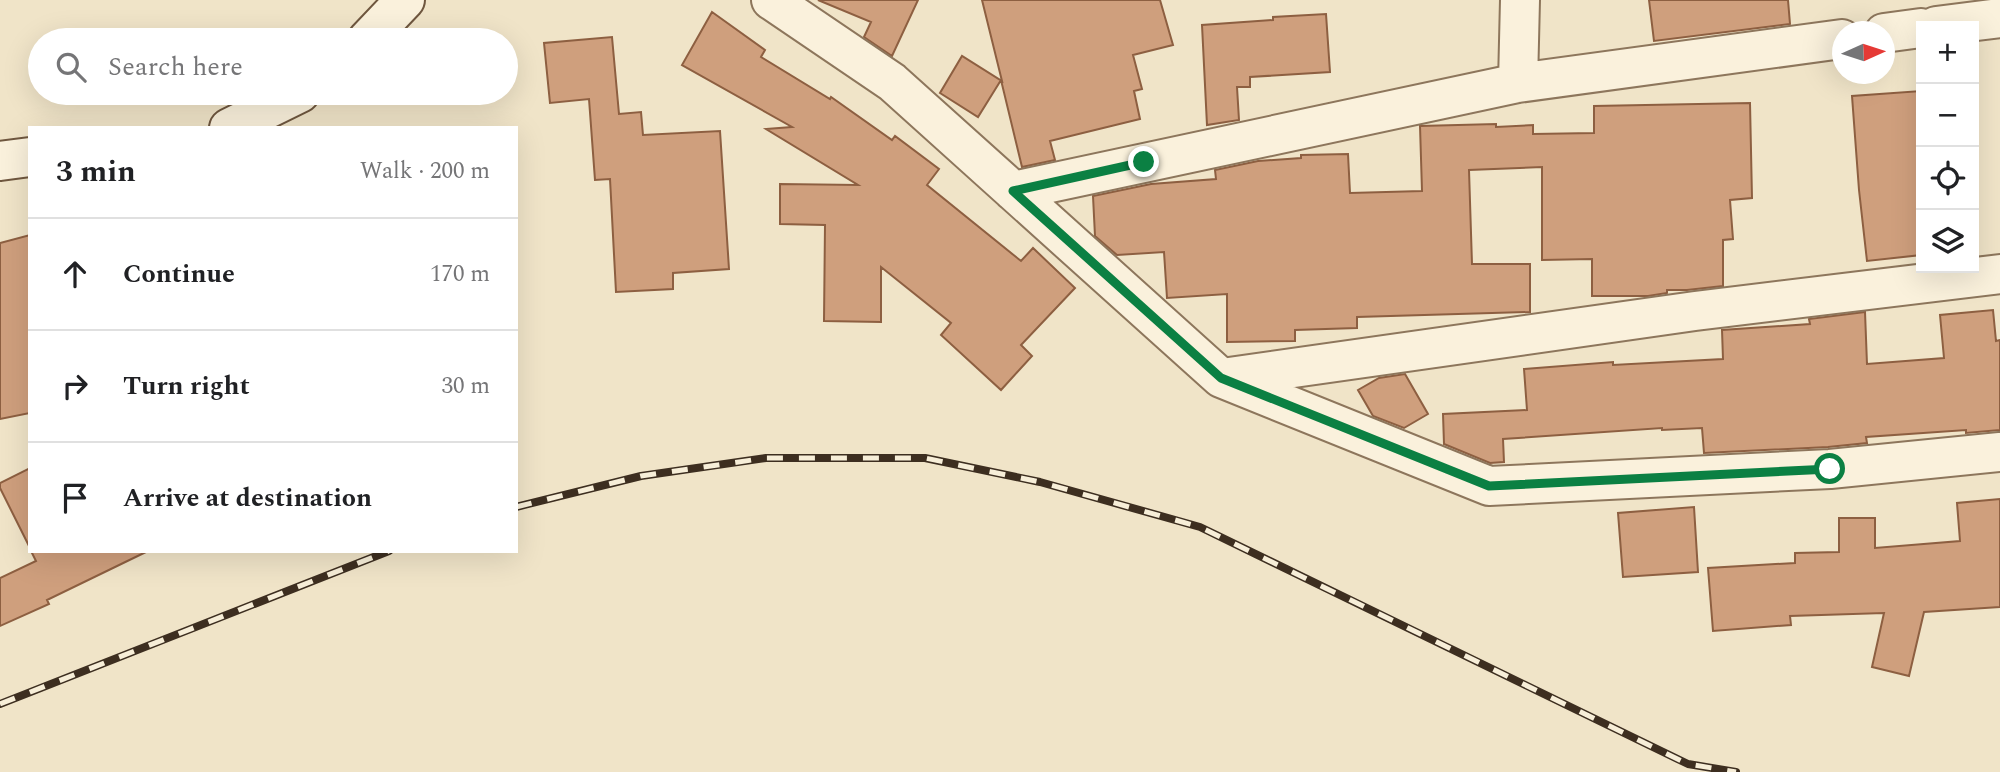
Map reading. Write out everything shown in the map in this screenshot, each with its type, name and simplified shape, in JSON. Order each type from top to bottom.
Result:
[{"type":"street","points":[[378,28],[405,0]]},
{"type":"street","points":[[771,0],[892,82],[1221,378],[1489,486],[1830,469],[2000,452]]},
{"type":"street","points":[[1518,83],[1520,0]]},
{"type":"street","points":[[1976,21],[2000,18]]},
{"type":"street","points":[[1895,32],[1916,29]]},
{"type":"street","points":[[1013,191],[1518,83],[1832,40]]},
{"type":"street","points":[[233,126],[276,105]]},
{"type":"street","points":[[0,161],[28,157]]},
{"type":"street","points":[[1221,378],[1695,311],[2000,274]]},
{"type":"building","points":[[818,0],[918,0],[892,56],[864,37],[871,22]]},
{"type":"building","points":[[982,0],[1160,0],[1173,45],[1133,55],[1142,89],[1134,91],[1140,119],[1050,141],[1055,160],[1022,167]]},
{"type":"building","points":[[1649,0],[1788,0],[1790,24],[1654,41]]},
{"type":"building","points":[[712,12],[765,50],[761,57],[830,99],[831,97],[892,140],[895,136],[939,169],[927,185],[1021,261],[1033,248],[1075,288],[1021,345],[1032,356],[1001,390],[941,335],[951,323],[881,267],[881,322],[824,321],[825,225],[780,224],[780,184],[858,185],[766,129],[792,127],[682,65]]},
{"type":"building","points":[[1326,14],[1330,72],[1250,77],[1250,87],[1237,87],[1239,120],[1207,125],[1202,25]]},
{"type":"building","points":[[612,37],[619,114],[641,112],[643,135],[720,131],[729,269],[673,273],[673,289],[616,292],[610,179],[595,180],[589,99],[550,103],[544,43]]},
{"type":"building","points":[[962,56],[1001,80],[978,117],[940,93]]},
{"type":"building","points":[[1916,91],[1916,256],[1867,261],[1852,96]]},
{"type":"building","points":[[1750,103],[1752,198],[1730,200],[1733,239],[1723,240],[1723,286],[1667,290],[1667,293],[1648,296],[1592,296],[1592,259],[1542,260],[1542,167],[1469,170],[1472,264],[1530,264],[1530,312],[1357,317],[1357,328],[1295,330],[1295,341],[1227,342],[1227,294],[1167,298],[1164,252],[1117,255],[1095,236],[1093,196],[1151,184],[1216,179],[1215,170],[1258,161],[1301,158],[1301,155],[1348,154],[1350,193],[1422,191],[1420,126],[1533,125],[1533,134],[1594,133],[1594,106]]},
{"type":"building","points":[[28,236],[28,413],[0,419],[0,243]]},
{"type":"building","points":[[1993,310],[1996,341],[2000,340],[2000,430],[1866,437],[1867,443],[1828,447],[1704,453],[1702,428],[1662,428],[1503,439],[1504,462],[1490,463],[1444,444],[1443,414],[1527,410],[1524,369],[1613,362],[1613,365],[1723,359],[1722,330],[1810,324],[1809,319],[1865,312],[1867,364],[1944,358],[1940,315]]},
{"type":"building","points":[[1405,374],[1428,414],[1404,428],[1373,416],[1358,390],[1379,378]]},
{"type":"building","points":[[28,469],[28,544],[0,488],[0,483]]},
{"type":"building","points":[[2000,499],[2000,607],[1924,612],[1909,676],[1872,667],[1884,613],[1790,616],[1791,625],[1713,631],[1708,568],[1795,563],[1795,553],[1839,552],[1839,518],[1875,518],[1875,548],[1960,541],[1957,503]]},
{"type":"building","points":[[1694,507],[1698,572],[1623,577],[1618,513]]},
{"type":"building","points":[[32,553],[144,553],[47,600],[49,604],[0,626],[0,578],[36,561]]},
{"type":"railway","points":[[518,507],[641,476],[766,458],[925,458],[1040,482],[1200,527],[1688,764],[1736,772]]},
{"type":"railway","points":[[0,704],[384,553]]},
{"type":"route","points":[[1144,162],[1013,191],[1221,378],[1489,486],[1830,469]]}]
